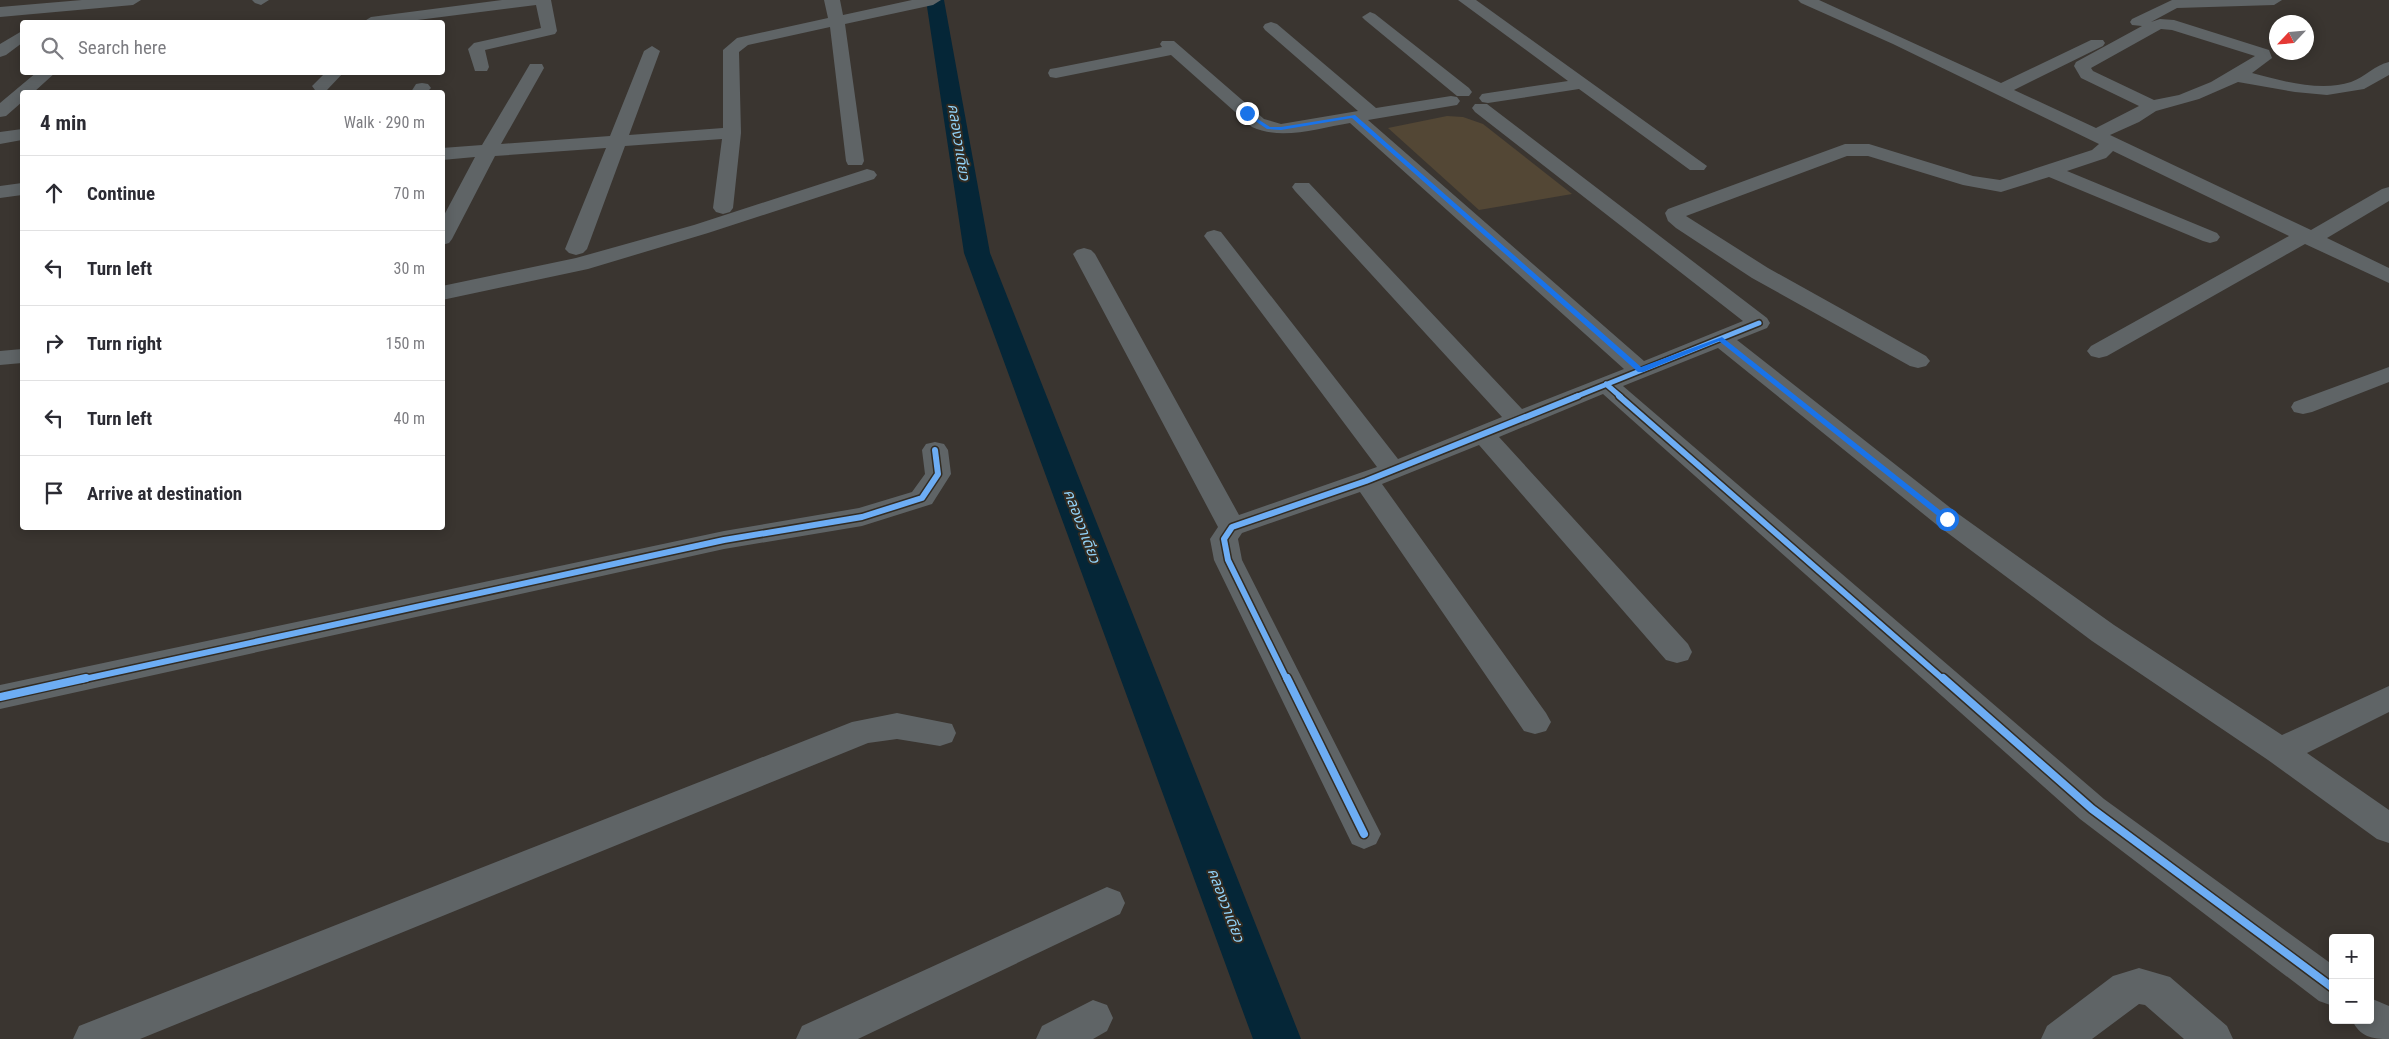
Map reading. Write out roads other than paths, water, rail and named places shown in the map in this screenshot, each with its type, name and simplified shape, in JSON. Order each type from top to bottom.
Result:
[{"type":"street","points":[[0,12],[133,0]]},
{"type":"street","points":[[120,17],[142,0]]},
{"type":"street","points":[[399,20],[537,0]]},
{"type":"street","points":[[481,67],[476,49],[480,46],[549,31],[543,0]]},
{"type":"street","points":[[445,292],[580,264],[701,229],[861,168],[832,0]]},
{"type":"street","points":[[723,208],[732,133],[732,50],[743,41],[933,0]]},
{"type":"street","points":[[1466,0],[1696,166]]},
{"type":"street","points":[[1806,0],[1900,41],[2389,276]]},
{"type":"street","points":[[2002,90],[2115,34],[2156,11],[2174,4],[2274,0]]},
{"type":"street","points":[[1370,17],[1457,96],[1463,107],[1581,84]]},
{"type":"street","points":[[1918,361],[1760,273],[1683,224],[1675,218],[1675,213],[1845,150],[1869,150],[1970,181],[2001,186],[2099,154],[2103,138],[2151,106],[2172,104],[2236,76],[2264,58],[2263,53],[2182,28],[2160,24],[2082,66],[2087,74],[2138,97],[2151,106]]},
{"type":"street","points":[[1271,27],[1363,115],[1640,370]]},
{"type":"street","points":[[5,57],[20,38]]},
{"type":"street","points":[[1056,73],[1171,47],[1258,123],[1269,128],[1281,129],[1457,96]]},
{"type":"street","points":[[576,249],[616,141],[652,52]]},
{"type":"street","points":[[2236,76],[2306,90],[2330,92],[2344,90],[2363,83],[2389,67]]},
{"type":"street","points":[[445,233],[488,151],[536,68]]},
{"type":"street","points":[[27,90],[44,75]]},
{"type":"street","points":[[321,86],[333,75]]},
{"type":"street","points":[[0,112],[20,95]]},
{"type":"street","points":[[1364,834],[1228,560],[1224,539],[1232,527],[1393,470],[1759,323],[1485,103]]},
{"type":"street","points":[[445,154],[732,133]]},
{"type":"street","points":[[0,138],[20,135]]},
{"type":"street","points":[[2049,170],[2210,237]]},
{"type":"street","points":[[1302,187],[1518,420]]},
{"type":"street","points":[[0,192],[20,189]]},
{"type":"street","points":[[2100,351],[2389,193]]},
{"type":"street","points":[[1214,236],[1393,470]]},
{"type":"street","points":[[1084,254],[1232,527]]},
{"type":"street","points":[[1720,338],[1947,519],[2103,633],[2280,751],[2389,829]]},
{"type":"street","points":[[0,358],[20,356]]},
{"type":"street","points":[[2303,407],[2389,374]]},
{"type":"street","points":[[1606,384],[2092,809],[2329,985]]},
{"type":"street","points":[[1483,434],[1677,652]]},
{"type":"street","points":[[0,697],[714,542],[862,517],[922,498],[938,474],[935,450]]},
{"type":"street","points":[[1366,480],[1535,722]]},
{"type":"street","points":[[2280,751],[2389,698]]},
{"type":"street","points":[[93,1039],[864,731],[897,726],[940,733]]},
{"type":"street","points":[[816,1039],[1107,903]]},
{"type":"street","points":[[2061,1039],[2127,989],[2139,986],[2156,990],[2213,1039]]},
{"type":"street","points":[[1056,1039],[1092,1018]]},
{"type":"street","points":[[2374,1019],[2389,1030]]},
{"type":"waterway","name":"คลองวาเดียว","points":[[935,0],[977,253],[1277,1039]]}]
